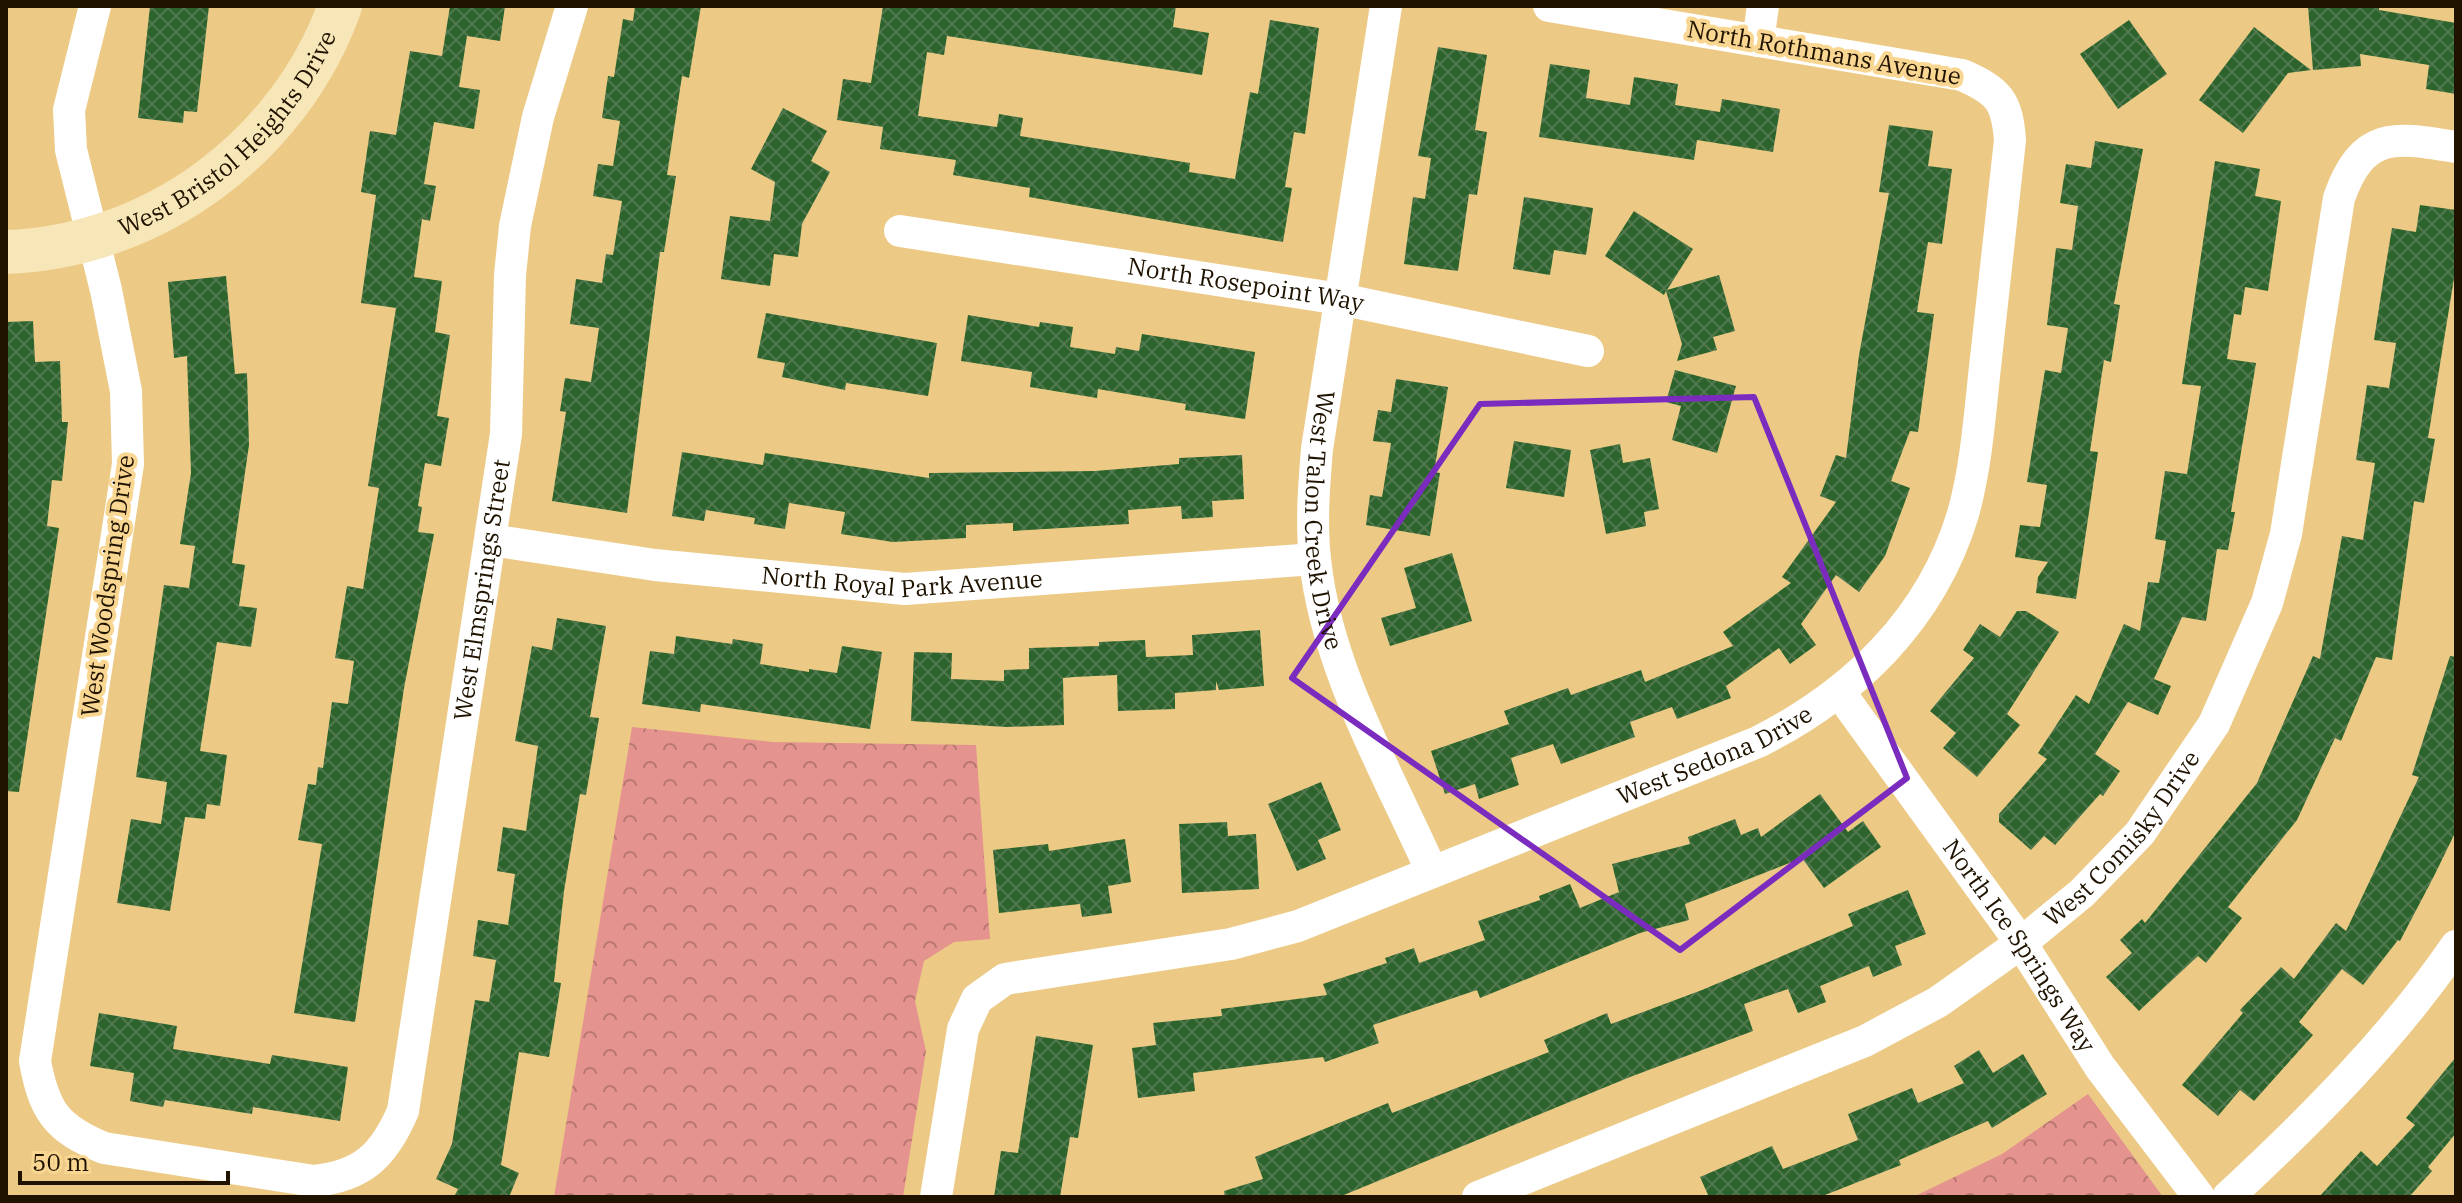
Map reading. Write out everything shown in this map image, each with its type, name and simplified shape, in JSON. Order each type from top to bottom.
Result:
[{"type":"street","name":"West Woodspring Drive","points":[[95,6],[69,110],[71,150],[126,391],[128,464],[35,1061],[41,1093],[55,1119],[77,1137],[104,1148],[314,1181],[342,1178],[366,1164]]},
{"type":"street","name":"West Bristol Heights Drive","points":[[6,252],[51,248],[93,238],[130,225],[193,193],[253,144],[301,84],[340,6]]},
{"type":"street","name":"West Elmsprings Street","points":[[366,1164],[390,1141],[403,1111],[506,434],[510,275],[515,226],[538,117],[572,6]]},
{"type":"street","name":"West Talon Creek Drive","points":[[1386,6],[1317,449],[1312,510],[1315,559],[1338,655],[1432,872]]},
{"type":"street","name":"North Rothmans Avenue","points":[[1549,6],[1962,75],[1999,97]]},
{"type":"street","points":[[1758,41],[1763,6]]},
{"type":"street","name":"West Sedona Drive","points":[[936,1197],[963,1029],[977,999],[1005,979],[1265,936],[1758,742],[1803,719],[1840,693],[1881,655],[1915,613],[1943,565],[1962,514],[1975,457],[2010,140],[2008,114],[1999,97]]},
{"type":"street","name":"West Comisky Drive","points":[[1478,1197],[1865,1041],[1938,1002],[2021,943],[2082,893],[2140,833],[2189,765],[2236,681],[2267,603],[2286,534],[2339,198],[2348,171],[2367,149],[2384,141],[2405,139],[2456,147]]},
{"type":"street","name":"North Rosepoint Way","points":[[900,231],[1340,299],[1588,351]]},
{"type":"street","name":"North Royal Park Avenue","points":[[491,540],[655,565],[905,589],[1315,559]]},
{"type":"street","name":"North Ice Springs Way","points":[[1840,693],[2021,943],[2100,1067],[2199,1197]]},
{"type":"street","points":[[2228,1197],[2303,1126],[2421,996],[2456,946]]},
{"type":"highlighted area","points":[[1754,397],[1907,778],[1680,950],[1292,678],[1480,404]]},
{"type":"green space","points":[[632,727],[773,742],[976,745],[990,939],[954,942],[924,961],[915,1001],[926,1051],[903,1197],[554,1197]]},
{"type":"green space","points":[[2088,1094],[2163,1197],[1913,1197],[2002,1154]]},
{"type":"building","points":[[150,6],[209,6],[197,112],[184,111],[183,123],[138,118]]},
{"type":"building","points":[[450,6],[505,6],[500,41],[467,36],[459,87],[480,90],[474,129],[434,122],[424,184],[436,186],[430,221],[422,219],[414,277],[442,281],[435,332],[450,335],[437,416],[449,418],[441,466],[425,463],[418,506],[422,507],[418,532],[434,534],[404,688],[355,1022],[294,1013],[322,844],[298,840],[308,784],[316,785],[318,767],[323,768],[332,702],[348,704],[354,661],[335,658],[347,586],[363,589],[379,488],[368,486],[396,308],[361,303],[376,195],[361,192],[370,131],[396,135],[410,51],[442,56]]},
{"type":"building","points":[[635,6],[701,6],[689,78],[682,76],[667,175],[676,176],[664,252],[660,252],[627,513],[552,501],[566,412],[560,411],[565,378],[591,382],[599,328],[570,324],[576,279],[602,283],[606,254],[613,255],[622,201],[593,196],[598,164],[613,166],[620,121],[602,118],[608,76],[614,77],[623,19],[633,21]]},
{"type":"building","points":[[883,6],[1176,6],[1173,27],[1209,33],[1202,75],[947,36],[944,55],[927,52],[918,116],[997,127],[999,114],[1023,118],[1020,136],[1190,163],[1189,172],[1235,179],[1250,92],[1258,94],[1270,20],[1319,28],[1305,134],[1294,132],[1285,187],[1292,188],[1283,242],[1029,197],[1030,188],[953,175],[956,160],[880,149],[883,127],[837,120],[843,79],[871,83]]},
{"type":"building","points":[[2308,6],[2379,6],[2379,10],[2456,23],[2456,94],[2426,89],[2429,65],[2360,54],[2361,66],[2313,70]]},
{"type":"building","points":[[2129,20],[2167,74],[2118,109],[2080,54]]},
{"type":"building","points":[[2254,27],[2311,70],[2288,73],[2243,133],[2199,100]]},
{"type":"building","points":[[1438,47],[1487,55],[1475,130],[1487,132],[1477,195],[1469,194],[1458,271],[1404,264],[1413,197],[1425,199],[1431,158],[1418,156]]},
{"type":"building","points":[[1550,64],[1590,70],[1586,98],[1630,105],[1634,77],[1678,84],[1675,105],[1720,112],[1722,99],[1780,109],[1773,152],[1697,140],[1694,160],[1539,137]]},
{"type":"building","points":[[783,108],[827,131],[811,161],[830,172],[802,224],[798,257],[774,254],[770,286],[721,279],[730,216],[770,221],[775,182],[751,169]]},
{"type":"building","points":[[1889,125],[1933,131],[1928,166],[1952,169],[1942,244],[1928,242],[1917,312],[1934,314],[1918,432],[1910,431],[1891,481],[1910,488],[1885,556],[1859,592],[1836,575],[1801,624],[1816,645],[1790,664],[1779,648],[1726,686],[1731,698],[1677,719],[1672,707],[1630,722],[1635,737],[1561,764],[1553,744],[1511,758],[1519,785],[1479,799],[1475,784],[1445,794],[1431,751],[1509,724],[1504,711],[1568,688],[1571,695],[1641,670],[1645,682],[1733,646],[1723,632],[1791,583],[1782,577],[1836,502],[1820,496],[1836,455],[1846,458],[1859,355],[1889,193],[1879,192]]},
{"type":"building","points":[[2095,141],[2143,149],[2114,304],[2120,305],[2111,362],[2104,360],[2090,451],[2098,452],[2076,599],[2036,593],[2038,577],[2048,562],[2015,557],[2020,525],[2040,527],[2047,485],[2027,482],[2045,370],[2061,373],[2068,328],[2047,325],[2056,248],[2072,250],[2078,206],[2060,203],[2066,164],[2091,168]]},
{"type":"building","points":[[2215,161],[2260,169],[2255,196],[2281,201],[2268,291],[2245,287],[2241,315],[2234,314],[2227,359],[2256,363],[2231,512],[2235,512],[2228,550],[2217,549],[2206,621],[2182,617],[2154,679],[2171,686],[2158,715],[2128,702],[2095,754],[2120,771],[2103,796],[2100,794],[2055,845],[2044,836],[2031,850],[1999,822],[1999,814],[2047,759],[2038,753],[2076,695],[2089,704],[2124,624],[2140,631],[2148,582],[2159,583],[2166,541],[2155,539],[2165,471],[2187,474],[2201,386],[2182,384]]},
{"type":"building","points":[[1524,197],[1593,208],[1586,255],[1554,250],[1550,275],[1513,269]]},
{"type":"building","points":[[2420,205],[2456,210],[2456,266],[2428,438],[2435,439],[2424,503],[2414,501],[2392,660],[2376,657],[2341,741],[2335,738],[2297,820],[2228,907],[2242,918],[2206,963],[2198,956],[2139,1011],[2106,977],[2132,953],[2120,940],[2142,919],[2145,923],[2257,783],[2313,656],[2320,659],[2342,536],[2363,540],[2375,463],[2356,460],[2367,385],[2389,388],[2396,343],[2374,340],[2392,228],[2416,232]]},
{"type":"building","points":[[1634,211],[1693,249],[1667,290],[1719,275],[1735,331],[1713,337],[1717,350],[1677,361],[1682,344],[1666,291],[1664,295],[1605,256]]},
{"type":"building","points":[[226,276],[235,374],[247,373],[249,445],[232,563],[245,565],[239,606],[257,608],[251,647],[217,642],[200,751],[227,755],[220,806],[207,804],[205,819],[185,817],[170,911],[117,903],[131,819],[161,824],[167,782],[136,777],[164,585],[189,588],[195,546],[180,544],[191,473],[187,356],[174,358],[168,282]]},
{"type":"building","points":[[766,313],[937,343],[928,396],[846,383],[845,390],[782,377],[785,363],[757,358]]},
{"type":"building","points":[[968,315],[1039,327],[1040,322],[1073,327],[1070,347],[1115,354],[1116,347],[1139,351],[1142,334],[1255,352],[1245,419],[1185,410],[1186,404],[1098,389],[1097,398],[1030,387],[1032,372],[961,361]]},
{"type":"building","points":[[33,321],[35,362],[60,361],[62,422],[68,422],[62,481],[52,480],[47,526],[59,528],[19,792],[6,791],[6,322]]},
{"type":"building","points":[[1675,370],[1736,386],[1717,453],[1672,440],[1681,406],[1666,402]]},
{"type":"building","points":[[1396,379],[1448,387],[1434,472],[1440,473],[1430,536],[1366,525],[1370,495],[1382,497],[1391,443],[1373,441],[1378,410],[1391,412]]},
{"type":"building","points":[[1514,441],[1571,450],[1564,497],[1506,488]]},
{"type":"building","points":[[1620,444],[1623,463],[1650,458],[1659,509],[1644,512],[1646,526],[1606,534],[1590,450]]},
{"type":"building","points":[[682,452],[763,465],[765,453],[929,478],[929,473],[1095,471],[1179,464],[1179,458],[1242,455],[1244,499],[1212,501],[1213,517],[1182,519],[1181,506],[1128,510],[1129,524],[1013,531],[1013,523],[966,525],[966,538],[893,542],[841,534],[845,512],[789,503],[785,529],[754,524],[755,518],[706,510],[704,521],[672,516]]},
{"type":"building","points":[[1452,553],[1472,621],[1390,646],[1381,618],[1416,608],[1404,568]]},
{"type":"building","points":[[2017,611],[2026,611],[2059,632],[2007,714],[2020,725],[1977,777],[1943,748],[1956,733],[1930,711],[1974,658],[1963,650],[1980,624],[2000,637]]},
{"type":"building","points":[[557,618],[606,626],[590,717],[599,718],[586,795],[580,794],[564,891],[554,982],[561,983],[549,1057],[519,1052],[501,1165],[519,1173],[509,1197],[454,1197],[458,1189],[436,1179],[452,1144],[475,1000],[489,1002],[496,960],[473,956],[478,920],[508,925],[515,874],[497,871],[503,827],[526,831],[538,746],[515,741],[532,646],[552,650]]},
{"type":"building","points":[[1260,630],[1264,686],[1219,690],[1216,681],[1216,690],[1175,693],[1175,709],[1118,711],[1117,675],[1063,678],[1064,725],[1006,727],[911,721],[914,652],[952,653],[951,679],[1004,681],[1004,670],[1029,669],[1029,648],[1099,646],[1099,642],[1145,640],[1146,657],[1193,655],[1192,635]]},
{"type":"building","points":[[676,636],[732,644],[733,639],[763,644],[760,664],[809,672],[809,669],[837,673],[842,646],[882,652],[870,729],[701,704],[700,712],[642,704],[650,651],[674,654]]},
{"type":"building","points":[[2450,656],[2456,657],[2456,831],[2434,876],[2400,941],[2363,985],[2342,969],[2299,1022],[2313,1035],[2254,1101],[2240,1090],[2218,1116],[2182,1085],[2243,1013],[2240,1010],[2281,967],[2294,979],[2336,923],[2346,931],[2419,777],[2412,775]]},
{"type":"building","points":[[1321,782],[1341,830],[1318,840],[1326,859],[1297,871],[1268,804]]},
{"type":"building","points":[[1820,794],[1848,832],[1863,821],[1881,847],[1824,888],[1802,858],[1685,904],[1689,920],[1640,933],[1480,998],[1477,990],[1373,1025],[1379,1043],[1325,1062],[1323,1057],[1193,1073],[1195,1091],[1138,1098],[1132,1048],[1156,1045],[1153,1023],[1222,1016],[1221,1009],[1327,995],[1323,984],[1387,963],[1385,958],[1414,948],[1419,963],[1485,940],[1478,921],[1540,900],[1539,896],[1570,884],[1580,908],[1619,892],[1612,864],[1690,844],[1688,837],[1735,819],[1741,835],[1758,828],[1761,837]]},
{"type":"building","points":[[1227,822],[1228,836],[1256,834],[1259,889],[1182,893],[1179,824]]},
{"type":"building","points":[[1125,839],[1131,882],[1108,886],[1112,913],[1082,917],[1080,904],[999,913],[993,850],[1048,844],[1049,851]]},
{"type":"building","points":[[1908,890],[1926,934],[1895,946],[1902,965],[1873,977],[1869,966],[1820,986],[1826,1002],[1798,1013],[1788,989],[1744,1004],[1753,1031],[1630,1077],[1339,1197],[1225,1197],[1224,1191],[1263,1179],[1255,1157],[1388,1103],[1392,1113],[1549,1052],[1544,1040],[1607,1013],[1611,1024],[1702,990],[1853,926],[1848,914]]},
{"type":"building","points":[[99,1013],[177,1026],[173,1049],[270,1064],[272,1055],[348,1067],[340,1121],[253,1107],[252,1114],[165,1100],[163,1107],[130,1101],[134,1073],[90,1066]]},
{"type":"building","points":[[1036,1036],[1093,1045],[1078,1138],[1070,1137],[1060,1197],[994,1197],[1001,1151],[1018,1153]]},
{"type":"building","points":[[1979,1050],[1993,1073],[2023,1054],[2047,1094],[1992,1128],[1988,1121],[1899,1160],[1901,1165],[1820,1197],[1709,1197],[1700,1177],[1772,1146],[1783,1169],[1858,1140],[1848,1114],[1912,1088],[1918,1103],[1964,1083],[1954,1066]]},
{"type":"building","points":[[2456,1057],[2456,1133],[2428,1167],[2432,1171],[2409,1197],[2319,1197],[2361,1151],[2377,1166],[2415,1125],[2406,1118]]}]
